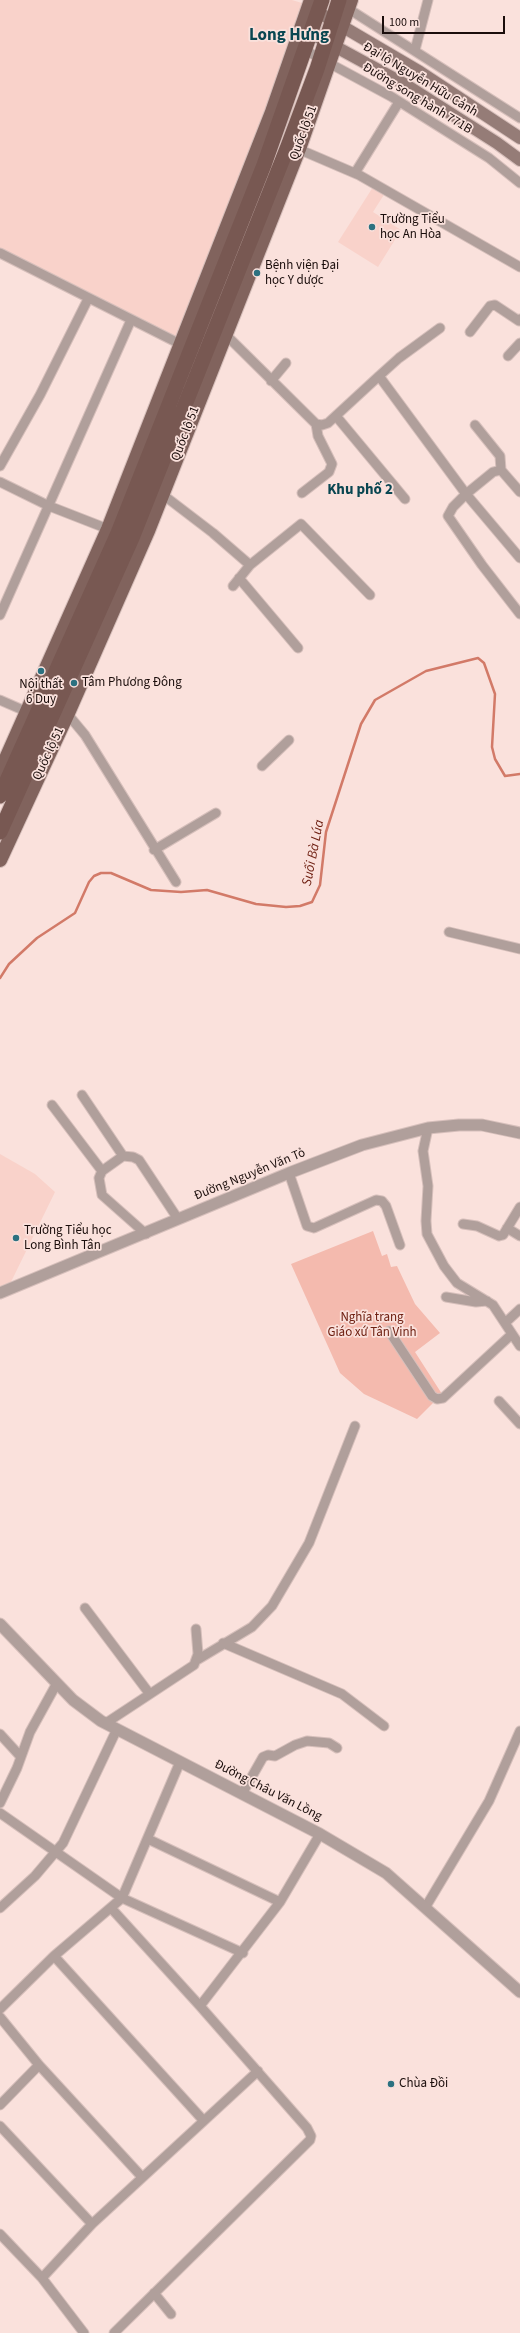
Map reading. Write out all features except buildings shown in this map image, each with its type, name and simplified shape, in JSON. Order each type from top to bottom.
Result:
[{"type":"highway","name":"Quốc lộ 51","points":[[0,832],[62,709],[138,540],[220,330],[294,147],[338,24],[342,2]]},
{"type":"highway","name":"Quốc lộ 51","points":[[0,796],[32,714],[113,531],[185,347],[264,166],[307,31],[312,4]]},
{"type":"highway","points":[[113,531],[138,540]]},
{"type":"main road","name":"Đại lộ Nguyễn Hữu Cảnh","points":[[312,4],[338,24],[420,72],[520,138]]},
{"type":"main road","name":"Đại lộ Nguyễn Hữu Cảnh","points":[[307,31],[406,85],[497,143],[520,160]]},
{"type":"main road","name":"Quốc lộ 51","points":[[138,540],[162,494],[220,330]]},
{"type":"main road","name":"Quốc lộ 51","points":[[0,860],[62,709]]},
{"type":"main road","name":"Quốc lộ 51","points":[[0,772],[32,714]]},
{"type":"street","points":[[415,50],[428,0]]},
{"type":"street","points":[[342,2],[520,118]]},
{"type":"street","name":"Đường song hành 771B","points":[[301,47],[399,102],[489,158],[520,183]]},
{"type":"street","points":[[355,173],[399,102]]},
{"type":"street","points":[[294,147],[355,173],[520,267]]},
{"type":"street","points":[[0,253],[185,347]]},
{"type":"street","points":[[0,466],[40,395],[88,299]]},
{"type":"street","points":[[470,332],[490,306],[495,305],[520,320]]},
{"type":"street","points":[[0,615],[50,506],[131,320]]},
{"type":"street","points":[[220,330],[316,424],[322,425],[336,416],[399,358],[440,328]]},
{"type":"street","points":[[508,356],[520,343]]},
{"type":"street","points":[[271,381],[286,363]]},
{"type":"street","points":[[379,376],[466,494],[520,558]]},
{"type":"street","points":[[336,416],[405,498]]},
{"type":"street","points":[[302,493],[331,468],[331,459],[318,436],[316,424]]},
{"type":"street","points":[[475,425],[500,456],[501,470],[520,492]]},
{"type":"street","points":[[501,470],[493,472],[466,494],[453,507],[448,516],[482,566],[520,614]]},
{"type":"street","points":[[0,482],[50,506],[113,531]]},
{"type":"street","points":[[162,494],[213,533],[250,565]]},
{"type":"street","points":[[298,648],[236,582],[250,565],[301,524],[370,595]]},
{"type":"street","points":[[0,700],[32,714]]},
{"type":"street","points":[[62,709],[85,735],[154,850],[176,882]]},
{"type":"street","points":[[262,766],[289,740]]},
{"type":"street","points":[[154,850],[216,813]]},
{"type":"street","points":[[449,932],[520,949]]},
{"type":"street","points":[[82,1095],[123,1156]]},
{"type":"street","points":[[52,1105],[102,1171]]},
{"type":"street","name":"Đường Nguyễn Văn Tỏ","points":[[0,1293],[146,1234],[289,1173],[362,1145],[428,1128],[482,1125],[520,1133]]},
{"type":"street","points":[[428,1128],[423,1151],[428,1186],[426,1221],[428,1234],[444,1266],[457,1283],[493,1305],[520,1346]]},
{"type":"street","points":[[146,1234],[102,1195],[99,1178],[102,1171],[123,1156],[133,1156],[139,1160],[178,1220]]},
{"type":"street","points":[[289,1173],[307,1226],[314,1228],[376,1200],[382,1201],[386,1206],[400,1245]]},
{"type":"street","points":[[463,1224],[477,1226],[499,1236],[503,1235],[520,1206]]},
{"type":"street","points":[[507,1228],[520,1236]]},
{"type":"street","points":[[446,1297],[476,1302],[487,1301]]},
{"type":"street","points":[[505,1323],[520,1309]]},
{"type":"street","points":[[389,1331],[432,1396],[437,1399],[443,1398],[512,1334]]},
{"type":"street","points":[[499,1401],[520,1424]]},
{"type":"street","points":[[106,1723],[149,1693],[194,1665],[197,1660],[222,1643],[252,1627],[272,1606],[309,1543],[355,1426]]},
{"type":"street","points":[[85,1608],[149,1693]]},
{"type":"street","name":"Đường Châu Văn Lồng","points":[[0,1624],[73,1700],[106,1723],[320,1834],[386,1873],[520,1992]]},
{"type":"street","points":[[196,1629],[197,1660]]},
{"type":"street","points":[[222,1643],[342,1694],[384,1726]]},
{"type":"street","points":[[0,1803],[21,1758],[30,1732],[57,1683]]},
{"type":"street","points":[[0,1908],[35,1876],[63,1843],[117,1729]]},
{"type":"street","points":[[425,1908],[489,1801],[520,1731]]},
{"type":"street","points":[[0,1734],[21,1758]]},
{"type":"street","points":[[242,1794],[263,1757],[268,1755],[275,1756],[295,1745],[307,1741],[329,1743],[337,1748]]},
{"type":"street","points":[[0,2008],[54,1956],[122,1898],[180,1762]]},
{"type":"street","points":[[0,1813],[122,1898],[243,1953]]},
{"type":"street","points":[[200,2006],[243,1953],[280,1902],[320,1834]]},
{"type":"street","points":[[148,1839],[280,1902]]},
{"type":"street","points":[[111,1908],[258,2071],[307,2128],[311,2136],[310,2140],[114,2333]]},
{"type":"street","points":[[54,1956],[204,2120]]},
{"type":"street","points":[[0,2017],[39,2065],[142,2177]]},
{"type":"street","points":[[0,2105],[39,2065]]},
{"type":"street","points":[[42,2278],[92,2224],[258,2071]]},
{"type":"street","points":[[0,2126],[92,2224]]},
{"type":"street","points":[[0,2234],[42,2278],[84,2333]]},
{"type":"street","points":[[154,2293],[171,2314]]},
{"type":"shaded area","points":[[0,0],[292,0],[305,4],[289,53],[177,340],[0,250]]},
{"type":"shaded area","name":"Trường Tiểu học An Hòa","points":[[373,187],[385,193],[373,212],[401,230],[378,267],[338,242]]},
{"type":"shaded area","name":"Trường Tiểu học Long Bình Tân","points":[[0,1154],[35,1174],[55,1192],[10,1284],[0,1288]]},
{"type":"green space","name":"Nghĩa trang Giáo xứ Tân Vinh","points":[[373,1231],[382,1256],[387,1254],[391,1267],[397,1266],[415,1304],[440,1333],[415,1352],[442,1394],[417,1419],[364,1394],[340,1373],[291,1264]]},
{"type":"waterway","name":"Suối Bà Lúa","points":[[0,978],[9,964],[37,938],[75,913],[89,882],[94,876],[101,873],[111,873],[151,890],[181,892],[207,890],[256,904],[286,907],[300,906],[312,902],[320,885],[326,832],[361,724],[375,700],[426,671],[478,658],[484,663],[495,694],[492,747],[495,759],[505,776],[520,774]]},
{"type":"place","name":"Trường Tiểu học An Hòa","points":[[372,227]]},
{"type":"place","name":"Bệnh viện Đại học Y dược","points":[[257,273]]},
{"type":"place","name":"Nội thất 6 Duy","points":[[41,671]]},
{"type":"place","name":"Tâm Phương Đông","points":[[74,683]]},
{"type":"place","name":"Trường Tiểu học Long Bình Tân","points":[[16,1238]]},
{"type":"place","name":"Chùa Đồi","points":[[391,2084]]},
{"type":"district","name":"Long Hưng","points":[[289,36]]},
{"type":"district","name":"Khu phố 2","points":[[360,491]]}]
